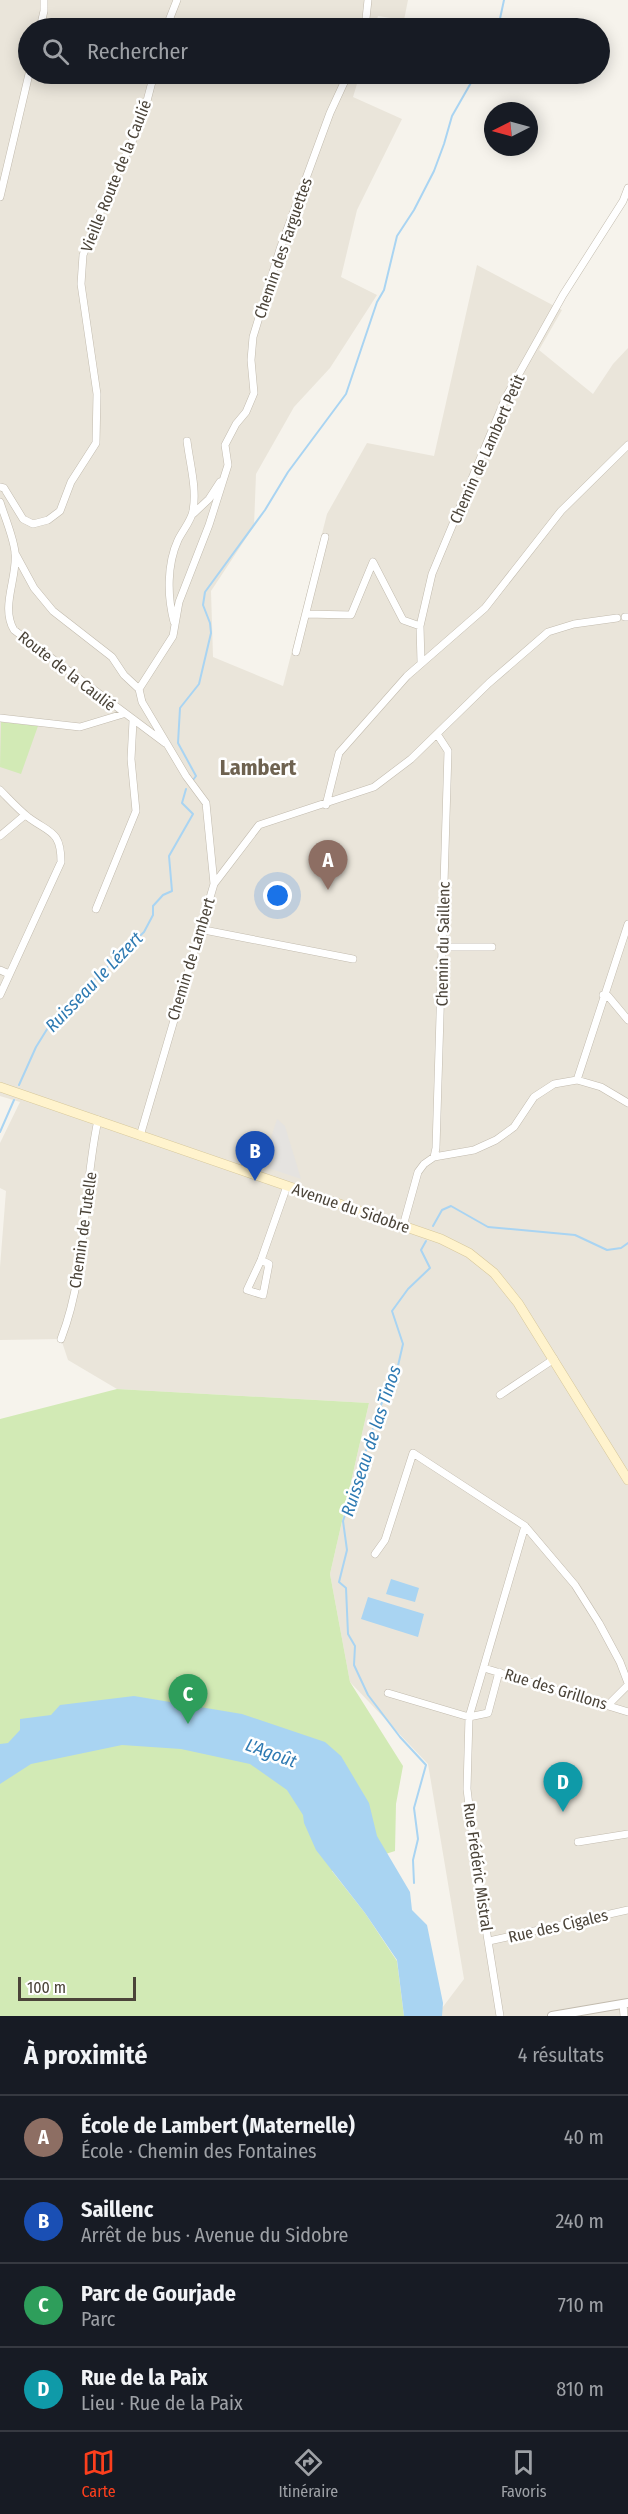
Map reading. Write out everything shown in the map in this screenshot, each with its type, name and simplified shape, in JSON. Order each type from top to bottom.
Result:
[{"type":"main road","name":"Avenue du Sidobre","points":[[0,1087],[441,1239],[469,1253],[494,1273],[518,1303],[628,1480]]},
{"type":"street","points":[[42,18],[44,0]]},
{"type":"street","points":[[170,18],[177,0]]},
{"type":"street","points":[[366,18],[368,0]]},
{"type":"street","points":[[0,197],[27,84]]},
{"type":"street","name":"Vieille Route de la Caulié","points":[[0,488],[4,488],[23,519],[33,524],[48,520],[60,511],[71,482],[96,443],[97,394],[81,284],[83,255],[107,195],[142,120],[151,84]]},
{"type":"street","name":"Chemin des Farguettes","points":[[225,475],[228,465],[225,445],[236,424],[246,412],[254,393],[251,360],[253,337],[280,249],[330,113],[343,84]]},
{"type":"street","name":"Chemin de Lambert Petit","points":[[421,662],[420,626],[432,574],[506,397],[563,295],[623,201],[628,188]]},
{"type":"street","points":[[187,441],[195,491],[193,514]]},
{"type":"street","points":[[326,805],[339,753],[421,662],[485,609],[561,511],[628,445]]},
{"type":"street","points":[[175,624],[170,604],[170,561],[178,540],[193,514],[209,499],[225,475]]},
{"type":"street","points":[[15,553],[34,588],[53,611],[112,657],[124,675],[139,689],[173,636],[179,602],[209,525],[225,475]]},
{"type":"street","name":"Route de la Caulié","points":[[0,502],[15,553],[8,610],[9,622],[14,630],[123,714],[169,746]]},
{"type":"street","points":[[296,652],[325,537]]},
{"type":"street","points":[[306,614],[351,615],[373,562],[403,620],[420,626]]},
{"type":"street","points":[[214,884],[259,825],[374,788],[411,759],[489,683],[548,632],[574,624],[623,618]]},
{"type":"street","name":"Chemin de Lambert","points":[[139,689],[141,702],[186,776],[206,802],[214,884],[140,1136]]},
{"type":"street","points":[[0,718],[80,727],[123,714]]},
{"type":"street","points":[[96,909],[136,811],[130,759],[133,721]]},
{"type":"street","name":"Chemin du Saillenc","points":[[434,1157],[448,751],[437,734]]},
{"type":"street","points":[[0,790],[26,815],[47,827],[56,836],[61,848],[61,862],[9,974],[2,984],[0,995]]},
{"type":"street","points":[[0,836],[26,815]]},
{"type":"street","points":[[577,1080],[628,924]]},
{"type":"street","points":[[199,929],[353,959]]},
{"type":"street","points":[[442,947],[492,947]]},
{"type":"street","points":[[0,970],[9,974]]},
{"type":"street","points":[[603,995],[608,996],[628,1020]]},
{"type":"street","points":[[403,1227],[418,1173],[424,1164],[434,1157],[474,1150],[496,1140],[514,1127],[534,1097],[554,1084],[577,1080],[601,1087],[628,1103]]},
{"type":"street","name":"Chemin de Tutelle","points":[[61,1339],[68,1322],[81,1256],[98,1120]]},
{"type":"street","points":[[261,1260],[269,1264],[263,1295],[247,1290],[261,1260],[287,1186]]},
{"type":"street","points":[[500,1395],[554,1359]]},
{"type":"street","points":[[375,1554],[385,1540],[413,1453],[525,1526],[575,1585],[620,1662],[628,1684],[609,1705]]},
{"type":"street","name":"Rue Frédéric Mistral","points":[[500,2016],[477,1872],[467,1789],[469,1717],[525,1526]]},
{"type":"street","name":"Rue des Grillons","points":[[484,1668],[628,1712]]},
{"type":"street","points":[[388,1693],[469,1717],[488,1713],[499,1672]]},
{"type":"street","points":[[578,1842],[628,1834]]},
{"type":"street","name":"Rue des Cigales","points":[[489,1941],[628,1910]]},
{"type":"street","points":[[552,2016],[626,2004],[624,2016]]},
{"type":"shaded area","points":[[0,0],[408,0],[404,18],[378,16],[377,18],[18,18],[18,84],[357,84],[353,97],[402,119],[357,210],[341,277],[377,295],[330,368],[294,407],[256,474],[254,526],[211,591],[213,657],[283,686],[327,514],[367,443],[434,456],[477,265],[562,310],[539,350],[593,394],[613,364],[628,348],[628,2016],[436,2016],[464,1979],[428,1764],[350,1682],[330,1574],[369,1403],[117,1389],[68,1360],[61,1339],[0,1340],[0,1267],[6,1191],[0,1188],[0,1143],[20,1102],[0,1096]]},
{"type":"shaded area","points":[[277,1119],[285,1126],[301,1179],[262,1166]]},
{"type":"green space","points":[[1,722],[38,726],[21,774],[0,767]]},
{"type":"green space","points":[[117,1389],[369,1403],[330,1574],[350,1682],[403,1766],[396,1804],[395,1851],[332,1871],[365,1913],[397,1961],[404,2016],[0,2016],[0,1419]]},
{"type":"water","points":[[391,1579],[419,1588],[415,1602],[386,1594]]},
{"type":"water","points":[[368,1597],[424,1614],[418,1637],[361,1619]]},
{"type":"water","name":"L'Agoût","points":[[134,1696],[242,1714],[325,1742],[341,1756],[369,1803],[377,1836],[410,1892],[412,1910],[427,1925],[443,2003],[442,2016],[404,2016],[397,1960],[365,1913],[316,1850],[304,1823],[303,1815],[287,1790],[250,1764],[181,1749],[122,1745],[31,1764],[0,1784],[0,1744],[8,1743],[20,1730],[20,1719],[51,1715],[60,1705]]},
{"type":"waterway","points":[[500,18],[504,0]]},
{"type":"waterway","points":[[193,780],[196,776],[178,743],[180,708],[199,684],[211,633],[203,605],[205,592],[265,510],[288,472],[346,394],[377,302],[384,290],[397,236],[414,210],[434,171],[452,116],[470,84]]},
{"type":"waterway","name":"Ruisseau le Lézert","points":[[19,1085],[36,1047],[54,1018],[144,932],[153,915],[153,906],[163,895],[172,891],[169,856],[193,814],[182,803],[186,789]]},
{"type":"waterway","name":"Ruisseau le Lézert","points":[[0,1132],[14,1100]]},
{"type":"waterway","name":"Ruisseau de las Tinos","points":[[433,1226],[442,1210],[451,1206],[488,1227],[575,1235],[607,1250],[621,1248],[628,1243]]},
{"type":"waterway","name":"Ruisseau de las Tinos","points":[[414,1883],[413,1860],[418,1839],[414,1808],[426,1765],[400,1737],[368,1695],[354,1665],[355,1646],[348,1634],[346,1588],[339,1582],[347,1550],[343,1521],[380,1407],[397,1370],[403,1344],[392,1311],[408,1289],[430,1268],[421,1250],[426,1241]]},
{"type":"place","name":"École de Lambert (Maternelle)","points":[[328,890]]},
{"type":"place","name":"Saillenc","points":[[255,1181]]},
{"type":"place","name":"Parc de Gourjade","points":[[188,1724]]},
{"type":"place","name":"Rue de la Paix","points":[[563,1812]]},
{"type":"district","name":"Lambert","points":[[258,767]]}]
